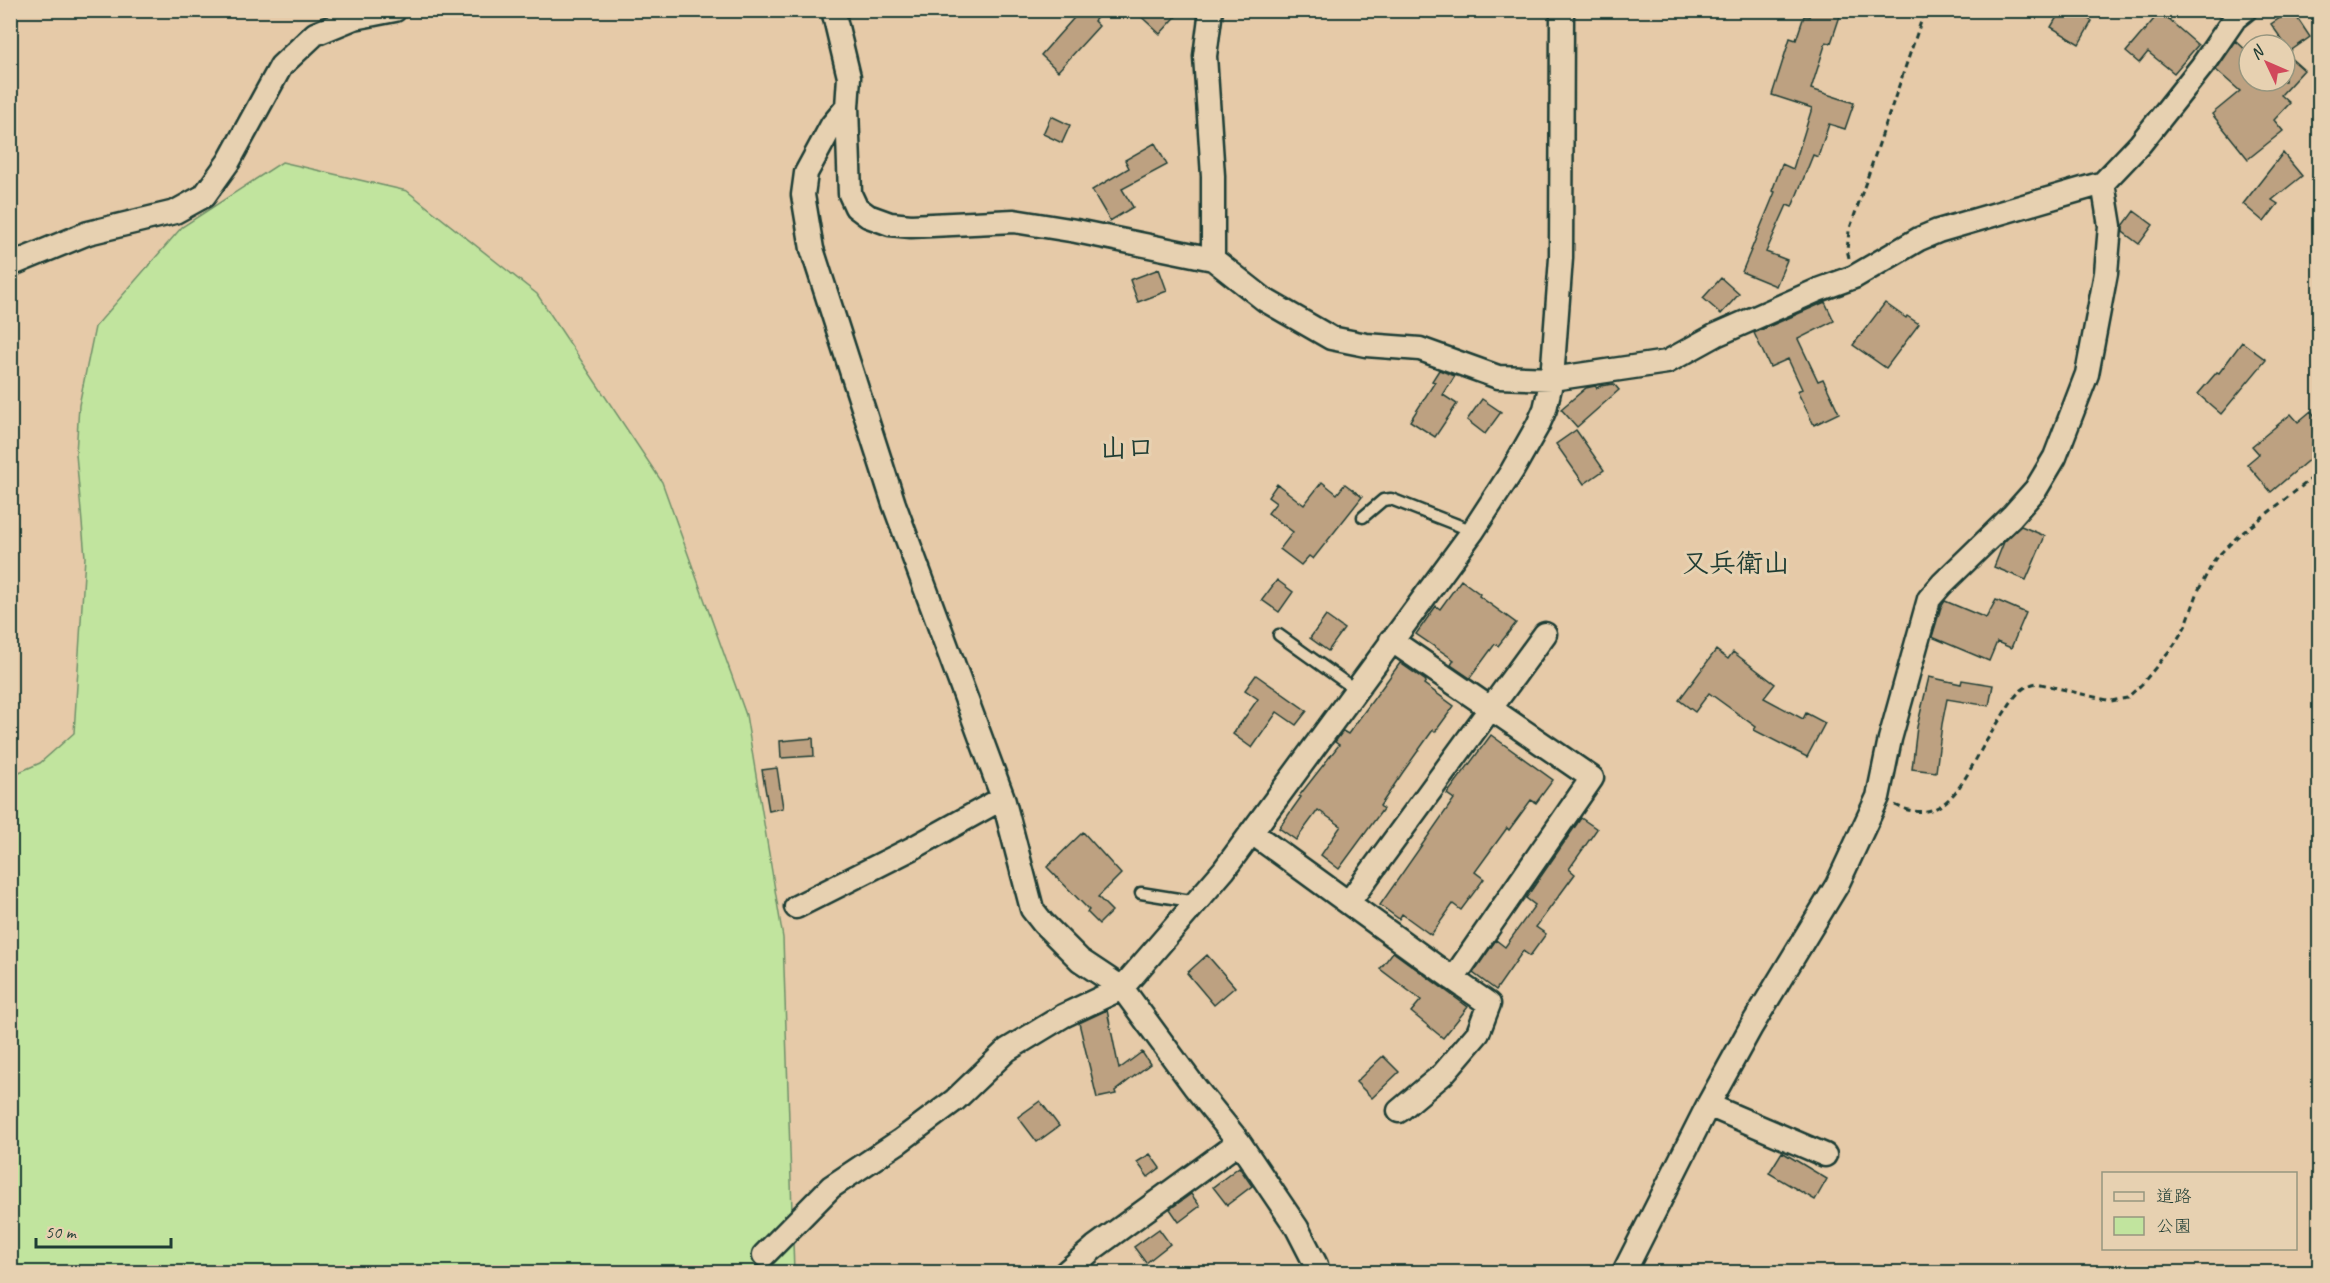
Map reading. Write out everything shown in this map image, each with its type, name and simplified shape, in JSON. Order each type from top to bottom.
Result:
[{"type":"street","points":[[10,265],[88,233],[175,212],[204,196],[229,161],[281,66],[315,34],[354,18],[395,10]]},
{"type":"street","points":[[833,10],[849,76],[847,107],[850,194],[856,207],[868,216],[890,224],[911,226],[1014,221],[1076,231],[1213,259],[1265,300],[1331,338],[1366,345],[1420,349],[1498,377],[1552,379],[1666,362],[1716,335],[1818,290],[1854,277],[1919,239],[1938,231],[2103,183],[2140,144],[2202,66],[2235,18],[2245,10]]},
{"type":"street","points":[[1211,10],[1205,56],[1213,176],[1213,259]]},
{"type":"street","points":[[764,1255],[831,1186],[900,1141],[955,1100],[1007,1050],[1063,1016],[1122,988],[1198,902],[1251,832],[1473,531],[1529,444],[1545,409],[1552,379],[1561,258],[1562,10]]},
{"type":"street","points":[[847,107],[832,125],[806,173],[803,195],[812,249],[894,504],[1003,798],[1032,909],[1080,960],[1122,988],[1194,1086],[1239,1142],[1297,1228],[1312,1256],[1317,1272]]},
{"type":"street","points":[[1624,1272],[1708,1105],[1751,1027],[1838,885],[1878,797],[1890,739],[1929,599],[2036,489],[2055,457],[2087,374],[2106,273],[2110,226],[2103,183]]},
{"type":"street","points":[[1349,902],[1545,634]]},
{"type":"street","points":[[1391,640],[1592,778],[1453,979]]},
{"type":"street","points":[[796,907],[911,849],[1003,798]]},
{"type":"street","points":[[1251,832],[1489,1004],[1478,1033],[1443,1074],[1399,1111]]},
{"type":"street","points":[[1708,1105],[1825,1155]]},
{"type":"street","points":[[1066,1272],[1095,1247],[1239,1142]]},
{"type":"lane","points":[[1363,516],[1383,500],[1391,499],[1473,531]]},
{"type":"lane","points":[[1280,635],[1356,690]]},
{"type":"lane","points":[[1141,893],[1198,902]]},
{"type":"path","points":[[1854,277],[1847,250],[1849,231],[1925,10]]},
{"type":"path","points":[[1878,797],[1901,808],[1917,812],[1937,809],[1949,800],[1962,784],[1984,744],[2018,693],[2027,685],[2037,683],[2111,701],[2127,698],[2142,684],[2174,645],[2186,625],[2199,589],[2215,559],[2237,537],[2319,472]]},
{"type":"green space","points":[[282,162],[407,191],[537,294],[662,482],[746,715],[783,938],[794,1272],[11,1272],[10,776],[40,763],[74,733],[85,557],[76,454],[79,405],[95,327],[182,227]]},
{"type":"building","points":[[1081,10],[1104,10],[1094,21],[1099,26],[1058,71],[1041,55]]},
{"type":"building","points":[[1134,10],[1182,10],[1160,34]]},
{"type":"building","points":[[1811,10],[1842,10],[1831,43],[1826,42],[1811,89],[1854,103],[1845,129],[1829,124],[1818,157],[1813,155],[1792,207],[1787,205],[1766,252],[1787,260],[1776,286],[1742,272],[1775,192],[1772,191],[1782,164],[1793,169],[1812,108],[1772,95],[1790,38],[1796,40],[1804,16],[1809,17]]},
{"type":"building","points":[[2061,10],[2074,10],[2092,21],[2079,44],[2051,27]]},
{"type":"building","points":[[2292,10],[2310,37],[2297,46],[2297,33],[2277,33],[2271,24]]},
{"type":"building","points":[[2160,12],[2198,45],[2174,73],[2148,52],[2139,63],[2126,52]]},
{"type":"building","points":[[2237,42],[2237,88],[2216,70]]},
{"type":"building","points":[[2297,64],[2304,70],[2297,78]]},
{"type":"building","points":[[2238,93],[2283,93],[2281,95],[2290,103],[2274,120],[2283,131],[2248,159],[2212,114]]},
{"type":"building","points":[[1051,116],[1070,125],[1062,143],[1043,134]]},
{"type":"building","points":[[1155,143],[1167,165],[1122,189],[1133,207],[1110,221],[1092,190],[1129,168],[1125,160]]},
{"type":"building","points":[[2283,153],[2302,176],[2272,200],[2278,204],[2264,222],[2243,204]]},
{"type":"building","points":[[2134,211],[2153,225],[2139,244],[2123,232],[2123,226]]},
{"type":"building","points":[[1159,269],[1167,291],[1138,302],[1130,280]]},
{"type":"building","points":[[1721,278],[1739,294],[1721,314],[1703,298]]},
{"type":"building","points":[[1825,302],[1834,321],[1798,339],[1818,381],[1823,379],[1839,413],[1814,425],[1797,391],[1802,389],[1788,359],[1770,367],[1754,333]]},
{"type":"building","points":[[1885,303],[1919,324],[1886,368],[1853,345]]},
{"type":"building","points":[[2242,342],[2266,360],[2221,414],[2198,394],[2217,372],[2219,373]]},
{"type":"building","points":[[1439,370],[1455,376],[1443,395],[1457,404],[1435,437],[1410,421],[1435,382],[1432,381]]},
{"type":"building","points":[[1614,384],[1619,390],[1577,427],[1561,409],[1586,388]]},
{"type":"building","points":[[1482,399],[1501,412],[1485,434],[1467,420]]},
{"type":"building","points":[[2311,411],[2319,421],[2319,451],[2271,492],[2247,464],[2259,454],[2252,446],[2291,414],[2298,422]]},
{"type":"building","points":[[1576,430],[1604,470],[1584,484],[1556,444]]},
{"type":"building","points":[[1322,482],[1337,494],[1345,484],[1362,497],[1313,559],[1309,556],[1301,565],[1280,549],[1293,532],[1268,513],[1276,503],[1268,497],[1277,484],[1304,505]]},
{"type":"building","points":[[2021,526],[2045,536],[2026,580],[1994,567],[2004,542]]},
{"type":"building","points":[[1277,580],[1293,592],[1279,612],[1262,600]]},
{"type":"building","points":[[1461,580],[1516,623],[1498,646],[1495,644],[1470,678],[1451,665],[1454,660],[1416,634],[1436,606],[1440,609]]},
{"type":"building","points":[[1996,600],[2026,613],[2011,648],[1997,642],[1989,661],[1932,637],[1945,601],[1986,618]]},
{"type":"building","points":[[1326,616],[1344,629],[1328,651],[1310,638]]},
{"type":"building","points":[[1716,650],[1728,659],[1733,652],[1775,684],[1764,698],[1803,719],[1806,713],[1825,723],[1807,757],[1754,730],[1756,727],[1709,693],[1695,712],[1679,700]]},
{"type":"building","points":[[1400,663],[1426,681],[1424,684],[1454,706],[1435,732],[1433,730],[1403,772],[1380,806],[1383,809],[1339,869],[1321,855],[1341,826],[1318,810],[1296,840],[1279,828],[1301,797],[1299,796],[1339,745],[1335,742],[1343,731],[1348,734]]},
{"type":"building","points":[[1256,675],[1307,711],[1296,725],[1277,712],[1252,748],[1233,734],[1258,699],[1245,690]]},
{"type":"building","points":[[1929,677],[1961,684],[1962,680],[1993,685],[1989,706],[1947,699],[1936,772],[1912,769],[1917,727]]},
{"type":"building","points":[[1491,735],[1553,780],[1536,803],[1531,800],[1509,830],[1507,828],[1475,872],[1484,879],[1461,910],[1453,904],[1431,935],[1402,914],[1399,919],[1380,905],[1454,799],[1447,794]]},
{"type":"building","points":[[813,738],[814,756],[781,758],[780,741]]},
{"type":"building","points":[[777,768],[783,808],[769,811],[762,770]]},
{"type":"building","points":[[1581,818],[1597,829],[1569,869],[1575,874],[1536,927],[1546,934],[1530,956],[1523,951],[1496,990],[1473,973],[1496,940],[1505,947],[1535,905],[1526,898]]},
{"type":"building","points":[[1083,832],[1121,874],[1098,897],[1112,911],[1099,924],[1087,912],[1089,910],[1047,867]]},
{"type":"building","points":[[1393,952],[1468,1007],[1443,1038],[1411,1012],[1421,1000],[1380,969]]},
{"type":"building","points":[[1207,955],[1235,987],[1214,1005],[1187,973]]},
{"type":"building","points":[[1107,1010],[1119,1069],[1142,1052],[1150,1064],[1115,1091],[1116,1094],[1097,1098],[1079,1023]]},
{"type":"building","points":[[1383,1056],[1399,1072],[1372,1098],[1356,1082]]},
{"type":"building","points":[[1040,1101],[1059,1126],[1037,1142],[1018,1117]]},
{"type":"building","points":[[1782,1152],[1827,1179],[1815,1200],[1769,1173]]},
{"type":"building","points":[[1150,1154],[1160,1168],[1148,1177],[1137,1162]]},
{"type":"building","points":[[1239,1167],[1252,1186],[1227,1205],[1213,1187]]},
{"type":"building","points":[[1191,1194],[1200,1206],[1179,1222],[1170,1209]]},
{"type":"building","points":[[1159,1229],[1170,1244],[1146,1263],[1134,1247]]},
{"type":"district","name":"山口","points":[[1127,448]]},
{"type":"district","name":"又兵衛山","points":[[1736,563]]}]
